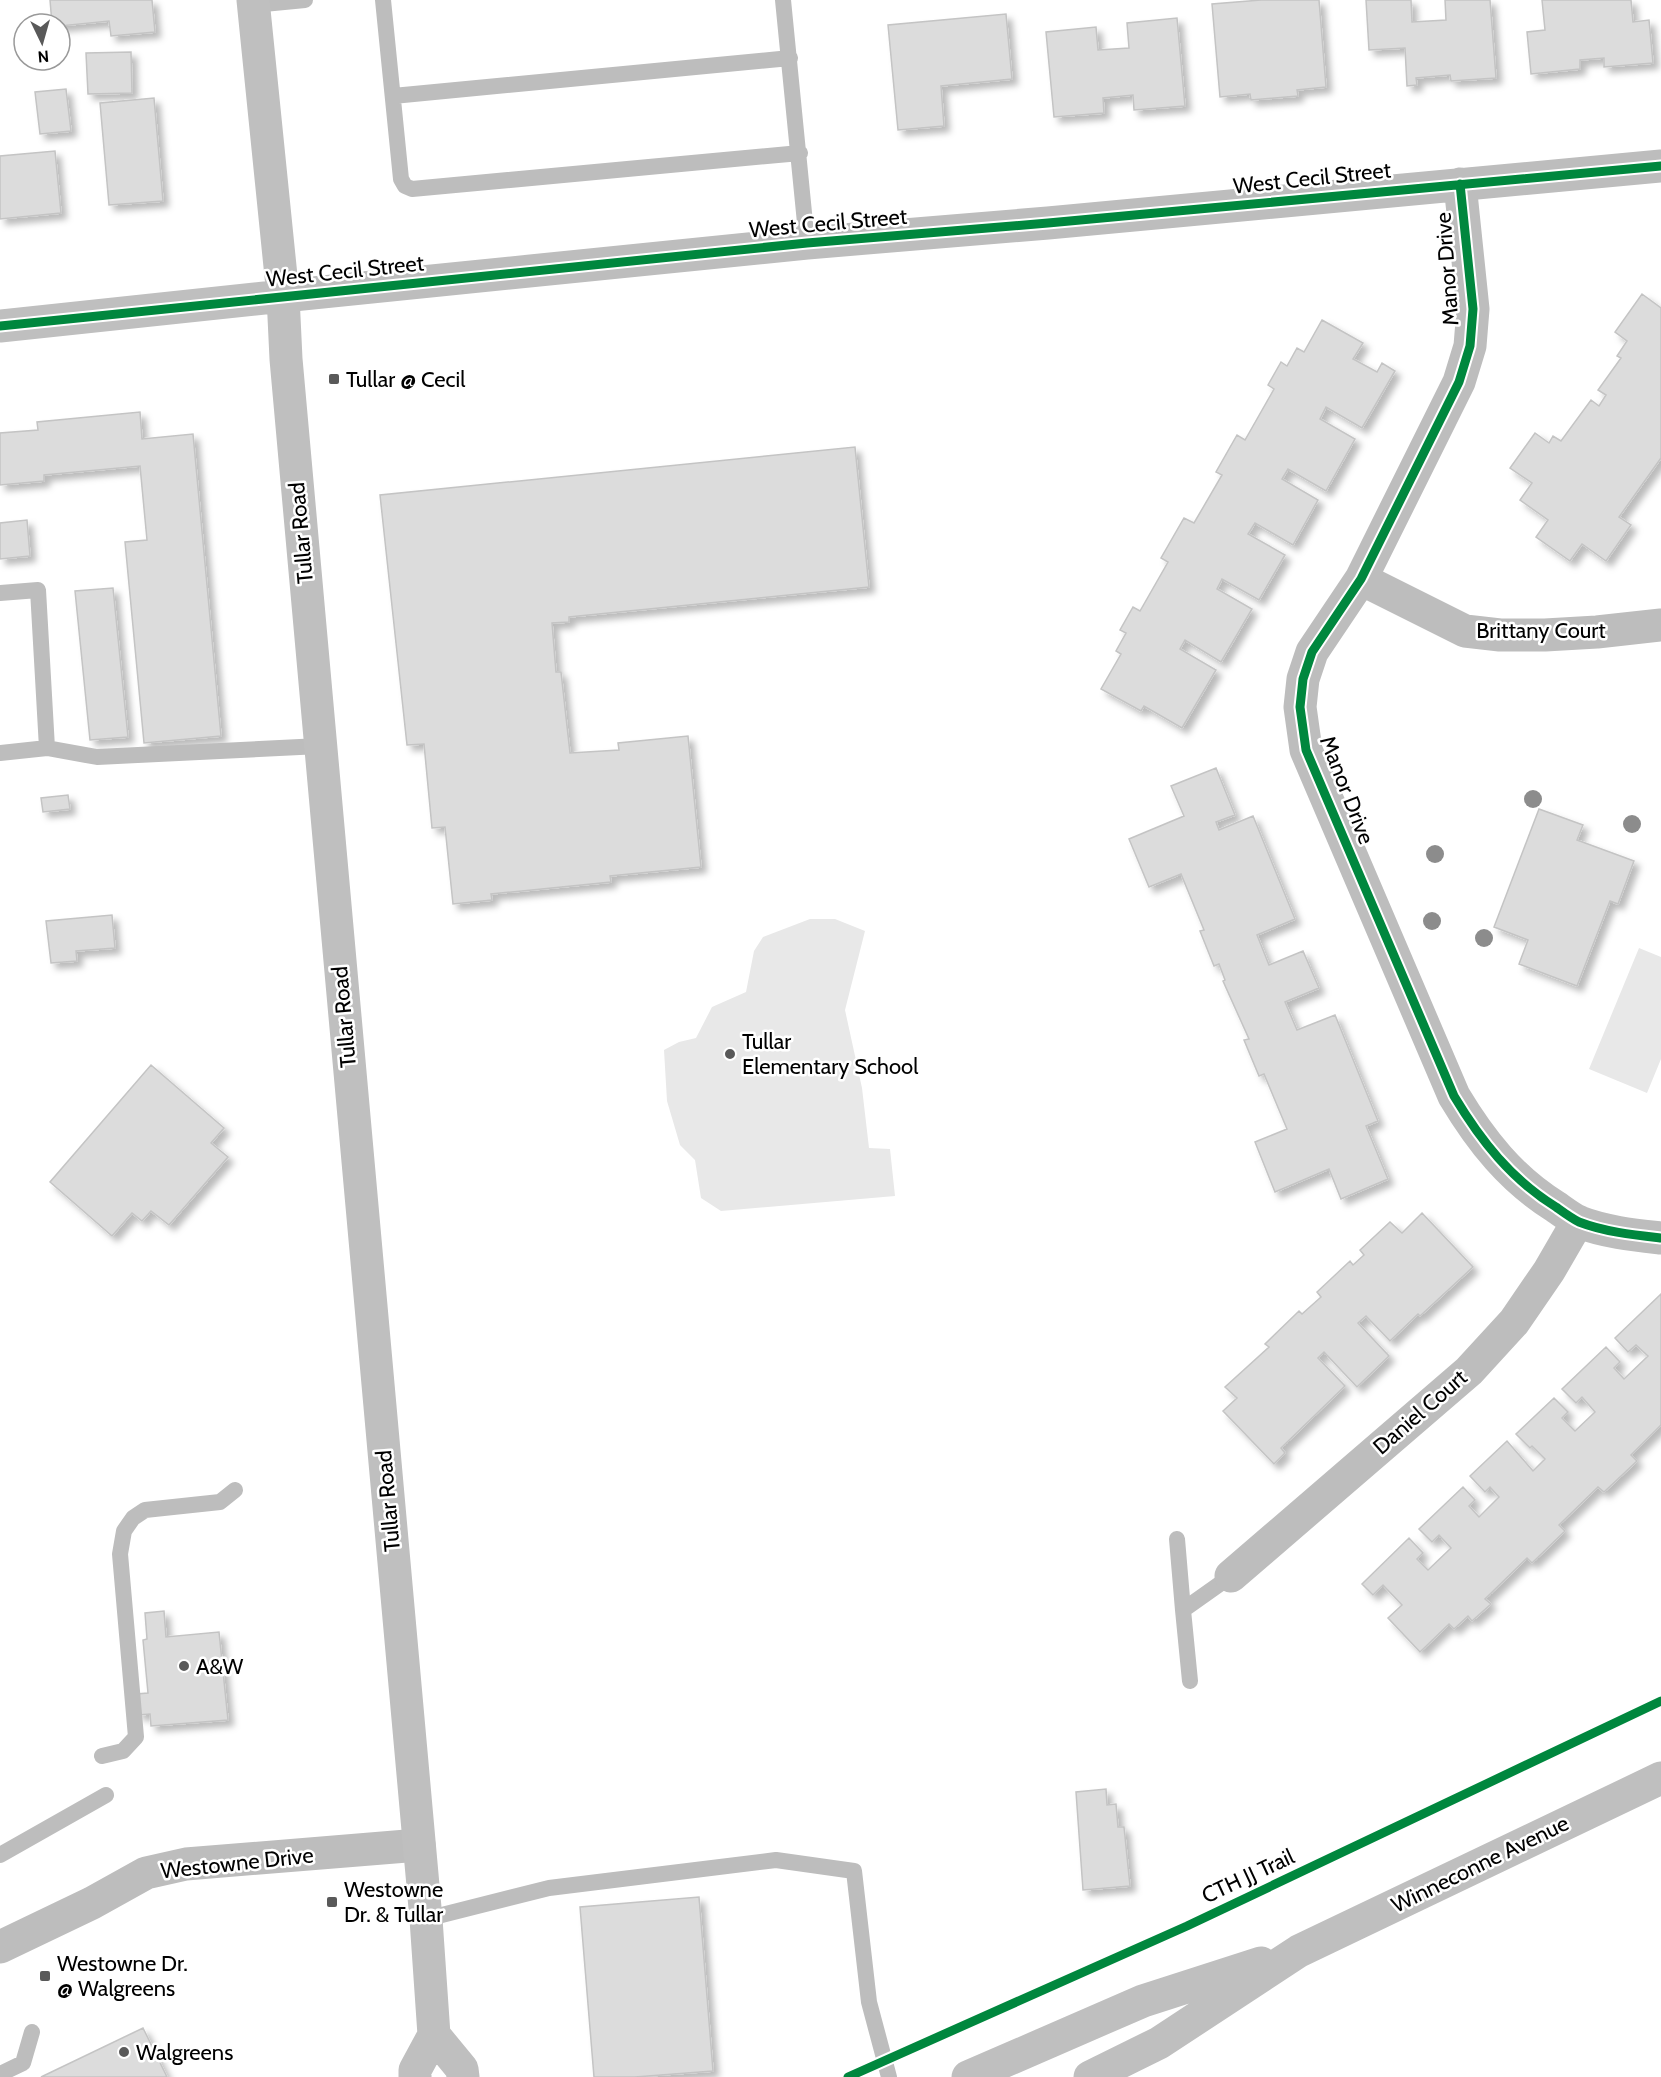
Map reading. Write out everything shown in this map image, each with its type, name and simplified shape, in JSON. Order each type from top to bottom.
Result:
[{"type":"main road","name":"Tullar Road","points":[[253,2],[283,296],[286,359],[426,1919],[434,2034]]},
{"type":"main road","name":"West Cecil Street","points":[[0,326],[283,296]]},
{"type":"main road","name":"Winneconne Avenue","points":[[1090,2077],[1159,2043],[1299,1951],[1661,1778]]},
{"type":"main road","name":"Winneconne Avenue","points":[[968,2077],[1143,2001],[1299,1951]]},
{"type":"main road","points":[[415,2077],[415,2070],[434,2034],[462,2069],[463,2077]]},
{"type":"street","name":"West Cecil Street","points":[[283,296],[807,243],[1661,166]]},
{"type":"street","name":"Manor Drive","points":[[1460,184],[1473,309],[1470,346],[1459,382],[1362,579],[1312,652],[1303,679],[1300,707],[1306,750],[1454,1096],[1472,1127],[1512,1174],[1535,1194],[1578,1221],[1607,1229],[1661,1238]]},
{"type":"street","name":"Brittany Court","points":[[1362,579],[1464,631],[1500,635],[1545,635],[1598,632],[1659,620]]},
{"type":"street","name":"Daniel Court","points":[[1231,1575],[1469,1371],[1514,1322],[1549,1271],[1578,1221]]},
{"type":"street","name":"Westowne Drive","points":[[0,1947],[146,1873],[186,1864],[419,1845]]},
{"type":"lane","points":[[253,2],[304,0]]},
{"type":"lane","points":[[383,0],[401,179],[405,186],[412,189],[800,153]]},
{"type":"lane","points":[[783,0],[800,153],[807,243]]},
{"type":"lane","points":[[393,96],[790,58]]},
{"type":"lane","points":[[0,593],[38,590],[47,748]]},
{"type":"lane","points":[[0,753],[47,748],[97,757],[320,746]]},
{"type":"lane","points":[[102,1756],[123,1751],[136,1737],[120,1554],[124,1531],[133,1518],[145,1510],[220,1502],[235,1490]]},
{"type":"lane","points":[[1177,1539],[1190,1681]]},
{"type":"lane","points":[[1183,1610],[1231,1575]]},
{"type":"lane","points":[[0,1855],[106,1795]]},
{"type":"lane","points":[[426,1919],[549,1888],[776,1860],[854,1871],[869,2002],[889,2077]]},
{"type":"lane","points":[[0,2074],[23,2062],[32,2032]]},
{"type":"shaded area","points":[[810,919],[835,919],[865,931],[845,1010],[862,1088],[869,1148],[890,1149],[895,1196],[721,1211],[701,1198],[695,1160],[680,1145],[667,1101],[664,1050],[679,1042],[696,1038],[712,1007],[746,992],[754,951],[763,937]]},
{"type":"shaded area","points":[[1639,948],[1661,957],[1661,1059],[1647,1093],[1589,1069]]},
{"type":"building","points":[[50,0],[152,0],[155,32],[111,36],[109,21],[72,25],[72,12],[51,12]]},
{"type":"building","points":[[1261,0],[1319,0],[1326,87],[1297,90],[1298,96],[1251,100],[1250,94],[1220,97],[1212,4]]},
{"type":"building","points":[[1366,0],[1411,0],[1412,22],[1446,20],[1445,0],[1490,0],[1496,78],[1451,81],[1450,75],[1416,78],[1417,85],[1407,86],[1405,48],[1369,50]]},
{"type":"building","points":[[1542,0],[1631,0],[1633,22],[1649,20],[1653,63],[1604,67],[1604,58],[1580,60],[1580,69],[1531,74],[1527,32],[1545,30]]},
{"type":"building","points":[[1006,14],[1012,79],[941,86],[944,126],[898,130],[888,25]]},
{"type":"building","points":[[1177,18],[1185,106],[1134,110],[1133,95],[1103,98],[1104,113],[1054,117],[1046,32],[1096,27],[1098,50],[1129,48],[1127,23]]},
{"type":"building","points":[[131,52],[132,93],[88,94],[86,53]]},
{"type":"building","points":[[66,89],[71,131],[40,134],[35,92]]},
{"type":"building","points":[[154,98],[163,201],[109,205],[100,103]]},
{"type":"building","points":[[55,151],[61,213],[0,219],[0,156]]},
{"type":"building","points":[[1642,294],[1661,308],[1661,458],[1619,517],[1631,525],[1606,561],[1582,544],[1570,561],[1536,537],[1548,520],[1520,500],[1532,483],[1510,468],[1535,433],[1549,443],[1553,436],[1561,441],[1591,400],[1599,406],[1606,395],[1598,390],[1621,358],[1617,356],[1627,341],[1615,332]]},
{"type":"building","points":[[1322,320],[1363,343],[1353,359],[1377,372],[1382,363],[1395,371],[1362,428],[1326,407],[1320,419],[1355,439],[1326,491],[1288,469],[1282,479],[1318,500],[1293,545],[1255,523],[1248,534],[1285,555],[1259,600],[1222,579],[1217,589],[1252,609],[1221,662],[1185,640],[1180,649],[1216,670],[1182,728],[1144,706],[1141,711],[1101,689],[1121,654],[1116,651],[1126,633],[1120,630],[1133,607],[1140,611],[1168,562],[1161,558],[1184,518],[1194,523],[1222,475],[1216,472],[1237,435],[1245,440],[1274,389],[1268,385],[1281,362],[1287,366],[1297,348],[1304,352]]},
{"type":"building","points":[[140,412],[142,439],[193,434],[221,736],[144,743],[125,542],[147,540],[140,466],[44,475],[44,481],[0,485],[0,433],[38,430],[37,422]]},
{"type":"building","points":[[855,447],[869,587],[569,617],[569,622],[552,623],[556,672],[561,672],[570,753],[619,750],[618,743],[688,736],[701,867],[610,876],[611,882],[491,894],[492,900],[453,904],[445,827],[432,828],[424,744],[407,745],[380,495]]},
{"type":"building","points":[[27,520],[30,556],[0,559],[0,523]]},
{"type":"building","points":[[113,588],[128,737],[90,740],[75,591]]},
{"type":"building","points":[[1216,768],[1235,815],[1216,822],[1219,830],[1253,816],[1295,919],[1257,935],[1269,965],[1303,951],[1319,988],[1285,1002],[1297,1030],[1335,1015],[1378,1121],[1366,1126],[1388,1179],[1341,1199],[1329,1169],[1275,1192],[1255,1142],[1287,1129],[1264,1074],[1259,1076],[1244,1040],[1249,1039],[1223,981],[1225,980],[1219,964],[1214,966],[1200,931],[1204,930],[1181,874],[1149,887],[1129,839],[1184,816],[1171,786]]},
{"type":"building","points":[[68,795],[70,809],[43,812],[41,798]]},
{"type":"building","points":[[1539,809],[1583,825],[1577,840],[1634,861],[1618,904],[1610,901],[1577,986],[1519,964],[1528,940],[1494,927]]},
{"type":"building","points":[[112,915],[115,948],[76,951],[77,961],[51,963],[46,921]]},
{"type":"building","points":[[151,1065],[224,1128],[211,1143],[228,1157],[169,1225],[151,1211],[142,1221],[132,1213],[112,1236],[50,1182]]},
{"type":"building","points":[[1422,1213],[1473,1267],[1390,1341],[1366,1316],[1358,1323],[1389,1356],[1357,1387],[1324,1352],[1318,1358],[1345,1386],[1281,1448],[1285,1453],[1274,1464],[1223,1411],[1237,1398],[1225,1387],[1269,1347],[1265,1344],[1299,1311],[1302,1314],[1321,1297],[1317,1292],[1350,1261],[1353,1265],[1364,1255],[1360,1250],[1390,1222],[1402,1233]]},
{"type":"building","points":[[1661,1294],[1661,1425],[1631,1455],[1637,1461],[1604,1492],[1598,1487],[1559,1525],[1565,1531],[1532,1563],[1527,1558],[1485,1599],[1491,1604],[1472,1621],[1468,1616],[1454,1629],[1449,1624],[1420,1652],[1388,1618],[1402,1605],[1383,1585],[1373,1595],[1362,1584],[1409,1538],[1423,1553],[1417,1559],[1428,1570],[1451,1548],[1439,1535],[1432,1542],[1419,1529],[1463,1487],[1475,1500],[1469,1506],[1479,1517],[1499,1497],[1490,1487],[1485,1492],[1470,1476],[1507,1441],[1533,1471],[1545,1459],[1516,1434],[1554,1398],[1568,1412],[1562,1418],[1575,1431],[1595,1412],[1582,1397],[1576,1403],[1562,1389],[1606,1347],[1620,1362],[1614,1368],[1624,1379],[1648,1356],[1636,1345],[1628,1352],[1615,1338]]},
{"type":"building","name":"A&W","points":[[164,1611],[166,1637],[219,1632],[228,1720],[151,1726],[150,1714],[138,1715],[136,1694],[148,1693],[143,1640],[147,1639],[145,1613]]},
{"type":"building","points":[[1106,1789],[1107,1805],[1116,1804],[1118,1827],[1124,1827],[1130,1886],[1083,1890],[1076,1792]]},
{"type":"building","points":[[699,1897],[713,2071],[635,2077],[594,2077],[580,1907]]},
{"type":"building","name":"Walgreens","points":[[143,2028],[167,2077],[41,2077]]},
{"type":"cycle path","points":[[0,326],[807,243],[1661,166]]},
{"type":"cycle path","points":[[1460,184],[1473,309],[1470,346],[1459,382],[1361,579],[1312,652],[1303,679],[1300,707],[1306,750],[1454,1096],[1486,1144],[1525,1184],[1573,1219],[1609,1231],[1661,1238]]},
{"type":"cycle path","name":"CTH JJ Trail","points":[[848,2077],[1187,1926],[1661,1701]]},
{"type":"place","name":"Tullar @ Cecil","points":[[334,379]]},
{"type":"place","name":"Tullar Elementary School","points":[[730,1054]]},
{"type":"place","name":"A&W","points":[[184,1666]]},
{"type":"place","name":"Westowne Dr. & Tullar","points":[[332,1902]]},
{"type":"place","name":"Westowne Dr. @ Walgreens","points":[[45,1976]]},
{"type":"place","name":"Walgreens","points":[[124,2052]]}]
